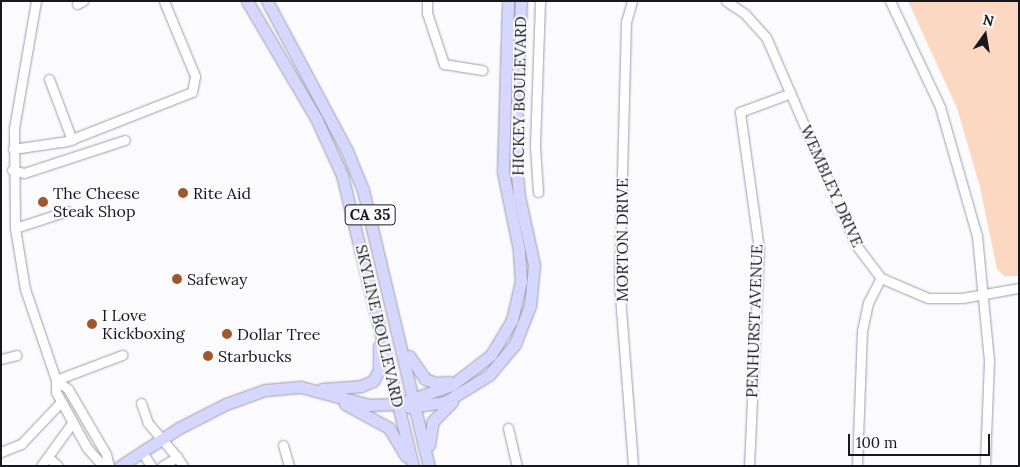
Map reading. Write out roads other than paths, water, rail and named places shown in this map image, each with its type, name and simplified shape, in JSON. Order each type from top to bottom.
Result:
[{"type":"main road","name":"SKYLINE BOULEVARD","points":[[247,1],[304,98],[339,166],[355,220],[412,466]]},
{"type":"main road","name":"SKYLINE BOULEVARD","points":[[267,1],[356,170],[368,208],[429,465]]},
{"type":"main road","name":"HICKEY BOULEVARD","points":[[415,403],[461,380],[484,362],[503,338],[520,291],[520,260],[506,202],[502,162],[508,1]]},
{"type":"main road","name":"HICKEY BOULEVARD","points":[[120,466],[204,414],[258,392],[287,386],[316,390],[369,405],[415,403],[436,405],[463,393],[489,375],[509,353],[524,325],[533,291],[533,255],[519,196],[515,160],[521,1]]},
{"type":"main road","points":[[316,390],[362,386],[373,381],[379,370],[378,319]]},
{"type":"main road","points":[[400,338],[415,370],[425,379],[436,383],[461,380]]},
{"type":"main road","points":[[316,390],[385,425],[396,437],[412,466]]},
{"type":"main road","points":[[429,465],[429,435],[433,421],[463,393]]},
{"type":"street","points":[[36,1],[19,91],[13,149],[12,186],[15,228],[30,308],[56,380],[56,392],[72,423],[96,461],[103,466]]},
{"type":"street","points":[[13,149],[72,140],[192,92],[195,76],[164,1]]},
{"type":"street","points":[[427,1],[427,13],[444,64],[483,70]]},
{"type":"street","name":"HICKEY BOULEVARD","points":[[538,192],[535,145],[540,1]]},
{"type":"street","name":"MORTON DRIVE","points":[[632,1],[627,14],[620,283],[633,466]]},
{"type":"street","name":"WEMBLEY DRIVE","points":[[726,1],[745,14],[766,37],[856,245],[881,278],[928,298],[985,294],[1019,288]]},
{"type":"street","points":[[890,1],[923,68],[950,136],[978,236],[985,294],[990,392],[985,466]]},
{"type":"street","points":[[49,79],[72,140]]},
{"type":"street","name":"PENHURST AVENUE","points":[[749,466],[759,249],[740,112],[791,93]]},
{"type":"street","points":[[12,170],[24,173],[125,140]]},
{"type":"street","points":[[1,188],[12,186]]},
{"type":"street","points":[[15,228],[66,211]]},
{"type":"street","points":[[857,466],[862,330],[868,303],[881,278]]},
{"type":"street","points":[[1,359],[17,355]]},
{"type":"street","points":[[56,380],[122,355]]},
{"type":"street","points":[[56,380],[68,389],[106,454],[109,466]]},
{"type":"street","points":[[1,452],[21,444],[61,402]]},
{"type":"street","points":[[141,404],[148,423],[183,466]]},
{"type":"street","points":[[41,466],[72,423]]},
{"type":"street","points":[[508,428],[517,466]]},
{"type":"street","points":[[283,445],[289,466]]},
{"type":"street","points":[[142,452],[151,466]]},
{"type":"street","points":[[48,457],[58,466]]},
{"type":"street","points":[[162,466],[177,457]]},
{"type":"place","name":"Rite Aid","points":[[183,193]]},
{"type":"place","name":"The Cheese Steak Shop","points":[[43,202]]},
{"type":"place","name":"Safeway","points":[[177,279]]},
{"type":"place","name":"I Love Kickboxing","points":[[92,324]]},
{"type":"place","name":"Dollar Tree","points":[[227,334]]},
{"type":"place","name":"Starbucks","points":[[208,356]]}]
